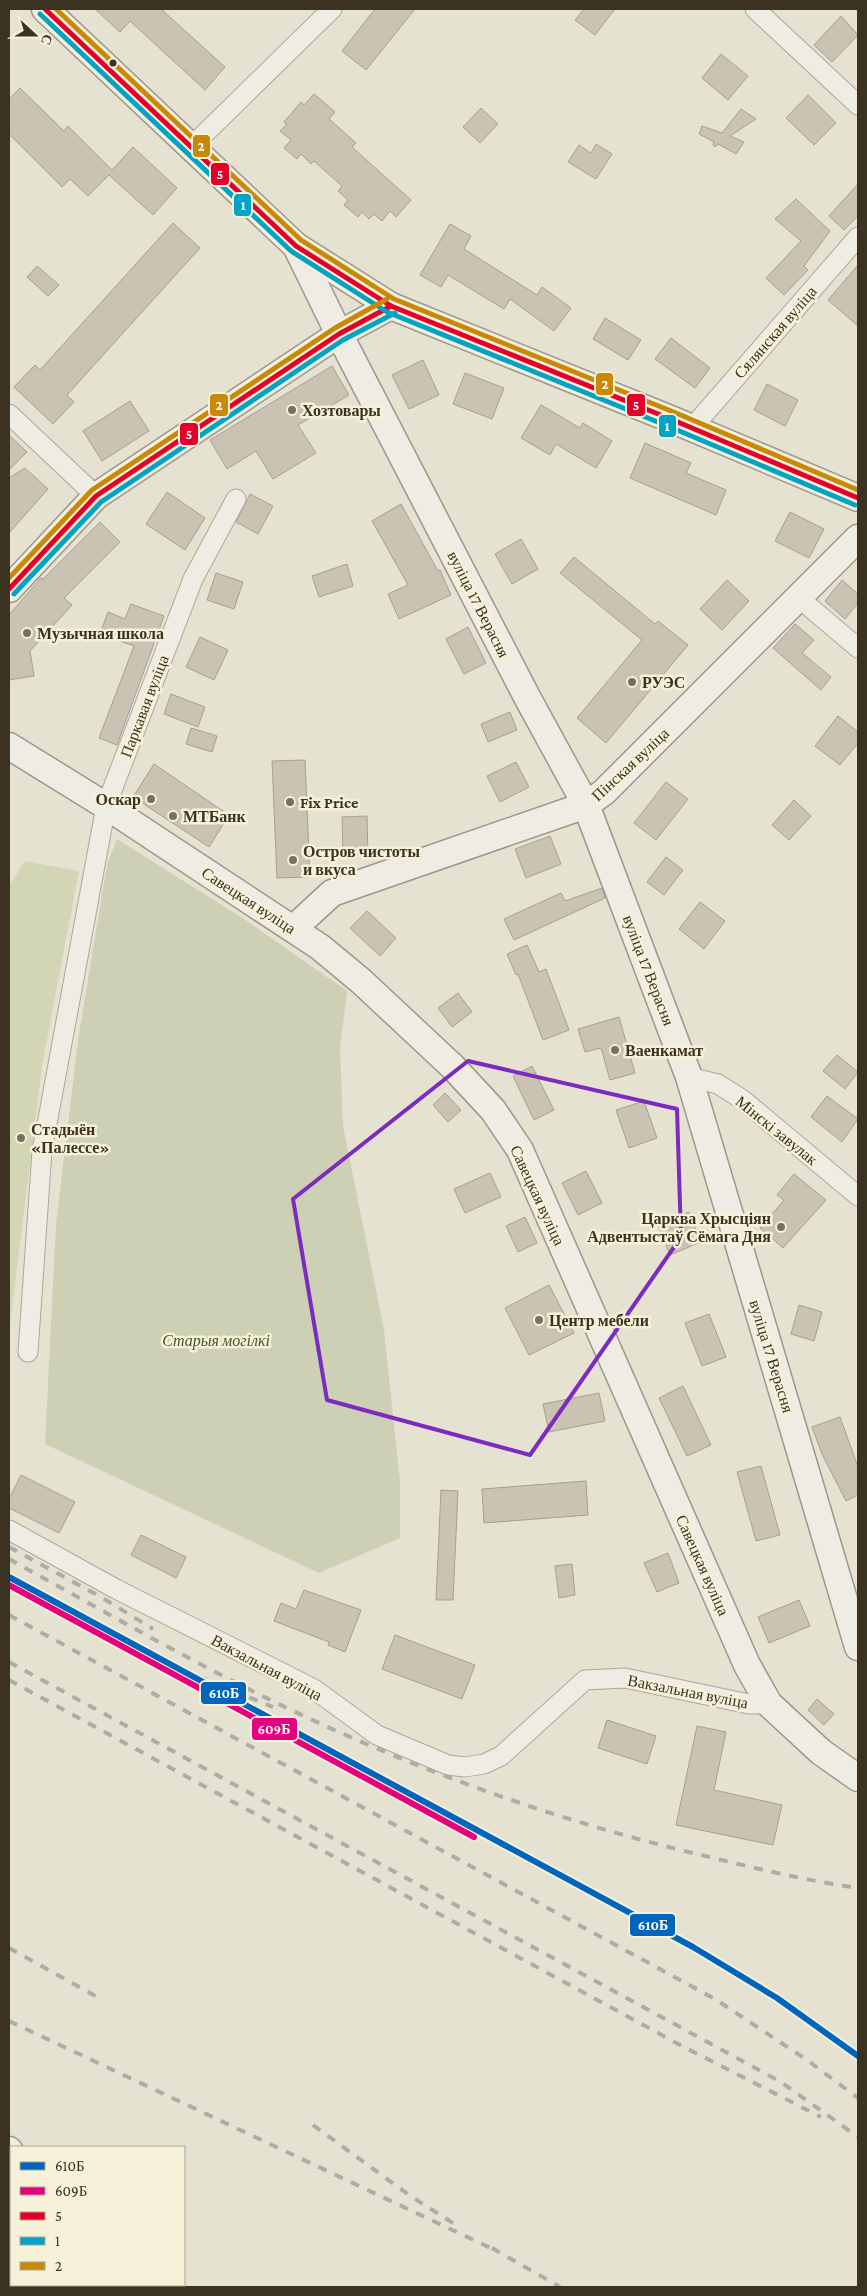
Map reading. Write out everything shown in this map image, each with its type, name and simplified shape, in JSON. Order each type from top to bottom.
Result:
[{"type":"street","points":[[46,9],[296,246],[391,306],[692,428],[858,498]]},
{"type":"street","points":[[192,146],[332,9]]},
{"type":"street","points":[[755,9],[858,105]]},
{"type":"street","name":"Сялянская вуліца","points":[[692,428],[858,237]]},
{"type":"street","name":"вуліца 17 Верасня","points":[[296,246],[339,334],[527,697],[586,805],[689,1077],[858,1647]]},
{"type":"street","points":[[9,589],[96,496],[339,334],[391,306]]},
{"type":"street","points":[[9,414],[96,496]]},
{"type":"street","name":"Паркавая вуліца","points":[[28,1352],[42,1151],[106,806],[193,579],[236,499]]},
{"type":"street","name":"Пінская вуліца","points":[[294,928],[332,893],[586,805],[604,792],[858,538]]},
{"type":"street","points":[[799,598],[858,648]]},
{"type":"street","name":"Савецкая вуліца","points":[[9,746],[106,806],[251,903],[294,928],[361,980],[453,1067],[493,1110],[520,1150],[748,1664],[769,1704],[821,1752],[858,1778]]},
{"type":"street","name":"Мінскі завулак","points":[[689,1077],[718,1084],[743,1100],[858,1196]]},
{"type":"street","name":"Вакзальная вуліца","points":[[9,1530],[116,1589],[314,1689],[377,1735],[448,1764],[465,1767],[484,1764],[501,1756],[585,1680],[625,1678],[749,1704],[769,1704]]},
{"type":"highlighted area","points":[[468,1061],[677,1109],[681,1237],[530,1455],[327,1400],[293,1199]]},
{"type":"green space","name":"Старыя могілкі","points":[[117,839],[244,919],[347,991],[340,1049],[343,1126],[384,1330],[400,1482],[400,1538],[319,1573],[45,1444],[56,1224],[78,1040],[107,865]]},
{"type":"green space","name":"Стадыён «Палессе»","points":[[25,861],[79,871],[42,1066],[9,1332],[9,886]]},
{"type":"building","points":[[95,9],[161,9],[225,67],[205,90],[130,21],[120,32]]},
{"type":"building","points":[[375,9],[415,9],[366,70],[342,51]]},
{"type":"building","points":[[584,9],[615,9],[595,35],[575,20]]},
{"type":"building","points":[[841,16],[858,35],[832,62],[814,45]]},
{"type":"building","points":[[721,54],[748,76],[728,100],[702,78]]},
{"type":"building","points":[[20,88],[64,131],[68,126],[112,170],[133,147],[177,188],[153,215],[109,175],[88,196],[70,179],[62,187],[9,134],[9,99]]},
{"type":"building","points":[[314,94],[335,112],[329,119],[356,143],[352,147],[411,200],[396,217],[390,211],[382,221],[374,214],[369,219],[362,212],[358,217],[344,205],[348,200],[338,191],[342,186],[314,161],[311,164],[301,154],[297,159],[284,148],[291,140],[280,131],[287,124],[284,122],[301,102],[304,105]]},
{"type":"building","points":[[808,95],[836,123],[814,145],[786,118]]},
{"type":"building","points":[[481,108],[498,124],[480,143],[463,127]]},
{"type":"building","points":[[741,109],[756,119],[730,136],[744,142],[736,154],[718,144],[715,147],[713,145],[714,142],[699,134],[702,126],[722,133]]},
{"type":"building","points":[[596,144],[612,154],[596,179],[568,162],[579,145],[591,153]]},
{"type":"building","points":[[858,184],[858,216],[844,230],[829,216]]},
{"type":"building","points":[[796,199],[830,231],[804,266],[808,270],[784,295],[766,278],[801,241],[775,219]]},
{"type":"building","points":[[173,223],[200,248],[67,395],[74,402],[53,424],[14,387],[35,365],[40,370]]},
{"type":"building","points":[[450,224],[471,236],[464,249],[537,295],[542,287],[571,308],[554,331],[510,299],[504,309],[448,275],[441,287],[420,275]]},
{"type":"building","points":[[858,265],[858,326],[828,300]]},
{"type":"building","points":[[37,266],[59,285],[48,296],[27,277]]},
{"type":"building","points":[[605,318],[641,340],[628,360],[593,339]]},
{"type":"building","points":[[671,338],[710,368],[695,388],[655,359]]},
{"type":"building","points":[[423,360],[439,395],[409,409],[392,375]]},
{"type":"building","name":"Хозтовары","points":[[332,366],[349,395],[298,425],[316,453],[273,479],[256,451],[227,469],[210,440]]},
{"type":"building","points":[[465,373],[504,388],[492,419],[453,404]]},
{"type":"building","points":[[767,384],[798,400],[785,426],[754,410]]},
{"type":"building","points":[[130,401],[149,431],[102,461],[83,431]]},
{"type":"building","points":[[541,405],[580,428],[583,423],[612,441],[596,468],[556,444],[550,455],[521,438]]},
{"type":"building","points":[[9,435],[27,452],[9,470]]},
{"type":"building","points":[[645,443],[691,463],[686,473],[726,490],[716,515],[630,478]]},
{"type":"building","points":[[25,468],[48,489],[9,533],[9,478]]},
{"type":"building","points":[[167,492],[205,518],[185,550],[146,524]]},
{"type":"building","points":[[250,494],[273,506],[258,534],[236,522]]},
{"type":"building","points":[[401,504],[438,571],[440,570],[451,595],[399,619],[388,594],[408,585],[372,521]]},
{"type":"building","points":[[790,512],[824,529],[809,558],[775,541]]},
{"type":"building","points":[[100,522],[120,542],[64,598],[72,605],[30,651],[34,676],[9,680],[9,615],[41,578],[43,579]]},
{"type":"building","points":[[521,539],[538,569],[512,584],[495,554]]},
{"type":"building","name":"РУЭС","points":[[574,557],[655,624],[658,621],[688,645],[606,743],[577,718],[642,640],[560,573]]},
{"type":"building","points":[[347,564],[353,586],[319,597],[312,576]]},
{"type":"building","points":[[216,573],[243,582],[234,609],[207,600]]},
{"type":"building","points":[[727,580],[749,601],[722,630],[700,609]]},
{"type":"building","points":[[842,580],[858,594],[858,603],[845,619],[825,601]]},
{"type":"building","points":[[131,604],[164,616],[117,745],[99,738],[134,646],[100,634],[108,612],[125,619]]},
{"type":"building","points":[[795,624],[814,640],[802,653],[831,677],[821,690],[773,648]]},
{"type":"building","points":[[468,627],[486,663],[464,674],[446,639]]},
{"type":"building","points":[[200,637],[228,650],[214,680],[186,667]]},
{"type":"building","points":[[171,694],[205,707],[198,727],[164,714]]},
{"type":"building","points":[[510,712],[517,730],[488,742],[481,724]]},
{"type":"building","points":[[838,716],[858,732],[858,743],[840,765],[815,746]]},
{"type":"building","points":[[191,728],[217,736],[212,752],[186,744]]},
{"type":"building","name":"Fix Price","points":[[305,760],[310,877],[277,878],[272,761]]},
{"type":"building","points":[[516,762],[529,787],[500,802],[487,776]]},
{"type":"building","points":[[154,764],[229,815],[209,847],[133,797]]},
{"type":"building","points":[[666,782],[688,799],[656,840],[634,823]]},
{"type":"building","points":[[794,800],[811,816],[789,840],[772,825]]},
{"type":"building","points":[[367,816],[368,855],[343,855],[342,817]]},
{"type":"building","points":[[550,836],[561,864],[526,878],[515,849]]},
{"type":"building","points":[[666,857],[683,870],[664,895],[647,882]]},
{"type":"building","points":[[602,888],[605,898],[514,940],[504,919],[561,893],[565,901]]},
{"type":"building","points":[[700,902],[725,921],[704,949],[679,929]]},
{"type":"building","points":[[367,911],[396,938],[380,956],[350,928]]},
{"type":"building","points":[[527,945],[539,972],[546,969],[569,1030],[543,1040],[518,974],[516,975],[507,954]]},
{"type":"building","points":[[458,993],[472,1012],[452,1027],[438,1008]]},
{"type":"building","name":"Ваенкамат","points":[[619,1017],[635,1073],[610,1080],[601,1048],[585,1052],[578,1029]]},
{"type":"building","points":[[837,1055],[858,1072],[845,1089],[823,1071]]},
{"type":"building","points":[[532,1066],[554,1110],[534,1120],[513,1076]]},
{"type":"building","points":[[445,1093],[461,1110],[448,1122],[433,1105]]},
{"type":"building","points":[[827,1096],[858,1119],[842,1142],[811,1117]]},
{"type":"building","points":[[644,1101],[657,1138],[629,1148],[616,1110]]},
{"type":"building","points":[[586,1171],[602,1203],[578,1215],[562,1183]]},
{"type":"building","points":[[490,1173],[501,1197],[465,1213],[454,1189]]},
{"type":"building","points":[[794,1174],[826,1200],[783,1248],[760,1228],[784,1200],[777,1195]]},
{"type":"building","points":[[689,1212],[701,1242],[670,1255],[658,1225]]},
{"type":"building","points":[[525,1217],[537,1243],[518,1252],[506,1226]]},
{"type":"building","name":"Центр мебели","points":[[549,1285],[574,1333],[529,1355],[505,1308]]},
{"type":"building","points":[[799,1305],[822,1312],[814,1341],[791,1334]]},
{"type":"building","points":[[709,1314],[726,1357],[702,1366],[685,1323]]},
{"type":"building","points":[[683,1386],[711,1445],[687,1456],[659,1398]]},
{"type":"building","points":[[599,1393],[605,1421],[549,1432],[543,1404]]},
{"type":"building","points":[[840,1417],[858,1467],[858,1495],[846,1501],[822,1454],[812,1427]]},
{"type":"building","points":[[761,1466],[780,1535],[756,1541],[737,1472]]},
{"type":"building","points":[[21,1475],[75,1502],[59,1533],[9,1508],[9,1499]]},
{"type":"building","points":[[586,1481],[588,1515],[484,1523],[482,1489]]},
{"type":"building","points":[[441,1490],[458,1491],[453,1600],[436,1600]]},
{"type":"building","points":[[141,1535],[186,1557],[176,1578],[131,1555]]},
{"type":"building","points":[[668,1553],[679,1583],[657,1592],[644,1563]]},
{"type":"building","points":[[572,1564],[575,1595],[559,1598],[555,1566]]},
{"type":"building","points":[[304,1590],[361,1610],[345,1652],[328,1645],[329,1642],[274,1621],[281,1603],[296,1609]]},
{"type":"building","points":[[799,1600],[810,1626],[769,1643],[758,1617]]},
{"type":"building","points":[[395,1635],[475,1665],[462,1699],[382,1669]]},
{"type":"building","points":[[817,1699],[834,1714],[824,1725],[808,1710]]},
{"type":"building","points":[[607,1720],[656,1736],[647,1764],[598,1748]]},
{"type":"building","points":[[697,1726],[726,1732],[714,1790],[782,1805],[773,1845],[676,1825]]},
{"type":"railway","points":[[9,1547],[101,1597],[153,1629]]},
{"type":"railway","points":[[9,1559],[219,1674],[348,1736],[437,1773],[528,1806],[667,1847],[768,1871],[858,1888]]},
{"type":"railway","points":[[9,1615],[715,1999],[807,2060],[858,2098]]},
{"type":"railway","points":[[9,1662],[781,2082],[858,2137]]},
{"type":"railway","points":[[166,1663],[273,1707]]},
{"type":"railway","points":[[9,1680],[682,2046],[821,2117]]},
{"type":"railway","points":[[9,1948],[101,1999]]},
{"type":"railway","points":[[9,2021],[497,2251]]},
{"type":"railway","points":[[313,2125],[409,2195],[456,2225]]},
{"type":"railway","points":[[492,2248],[560,2287]]},
{"type":"transit line","name":"5","points":[[45,9],[296,246],[391,306],[673,420],[858,498]]},
{"type":"transit line","name":"2","points":[[56,9],[301,240],[394,299],[676,413],[858,490]]},
{"type":"transit line","name":"1","points":[[40,14],[291,251],[387,312],[670,427],[855,505]]},
{"type":"transit line","name":"2","points":[[9,578],[92,490],[335,328],[387,299]]},
{"type":"transit line","name":"5","points":[[9,589],[96,496],[339,334],[391,306]]},
{"type":"transit line","name":"1","points":[[14,594],[101,502],[343,340],[395,313]]},
{"type":"transit line","name":"610Б","points":[[9,1577],[693,1947],[777,1998],[858,2056]]},
{"type":"transit line","name":"609Б","points":[[9,1585],[474,1837]]},
{"type":"place","name":"Хозтовары","points":[[292,410]]},
{"type":"place","name":"Музычная школа","points":[[27,633]]},
{"type":"place","name":"РУЭС","points":[[632,682]]},
{"type":"place","name":"Оскар","points":[[151,799]]},
{"type":"place","name":"Fix Price","points":[[290,802]]},
{"type":"place","name":"МТБанк","points":[[173,816]]},
{"type":"place","name":"Остров чистоты и вкуса","points":[[293,860]]},
{"type":"place","name":"Ваенкамат","points":[[615,1050]]},
{"type":"place","name":"Стадыён «Палессе»","points":[[21,1138]]},
{"type":"place","name":"Царква Хрысціян Адвентыстаў Сёмага Дня","points":[[781,1227]]},
{"type":"place","name":"Центр мебели","points":[[539,1320]]}]
